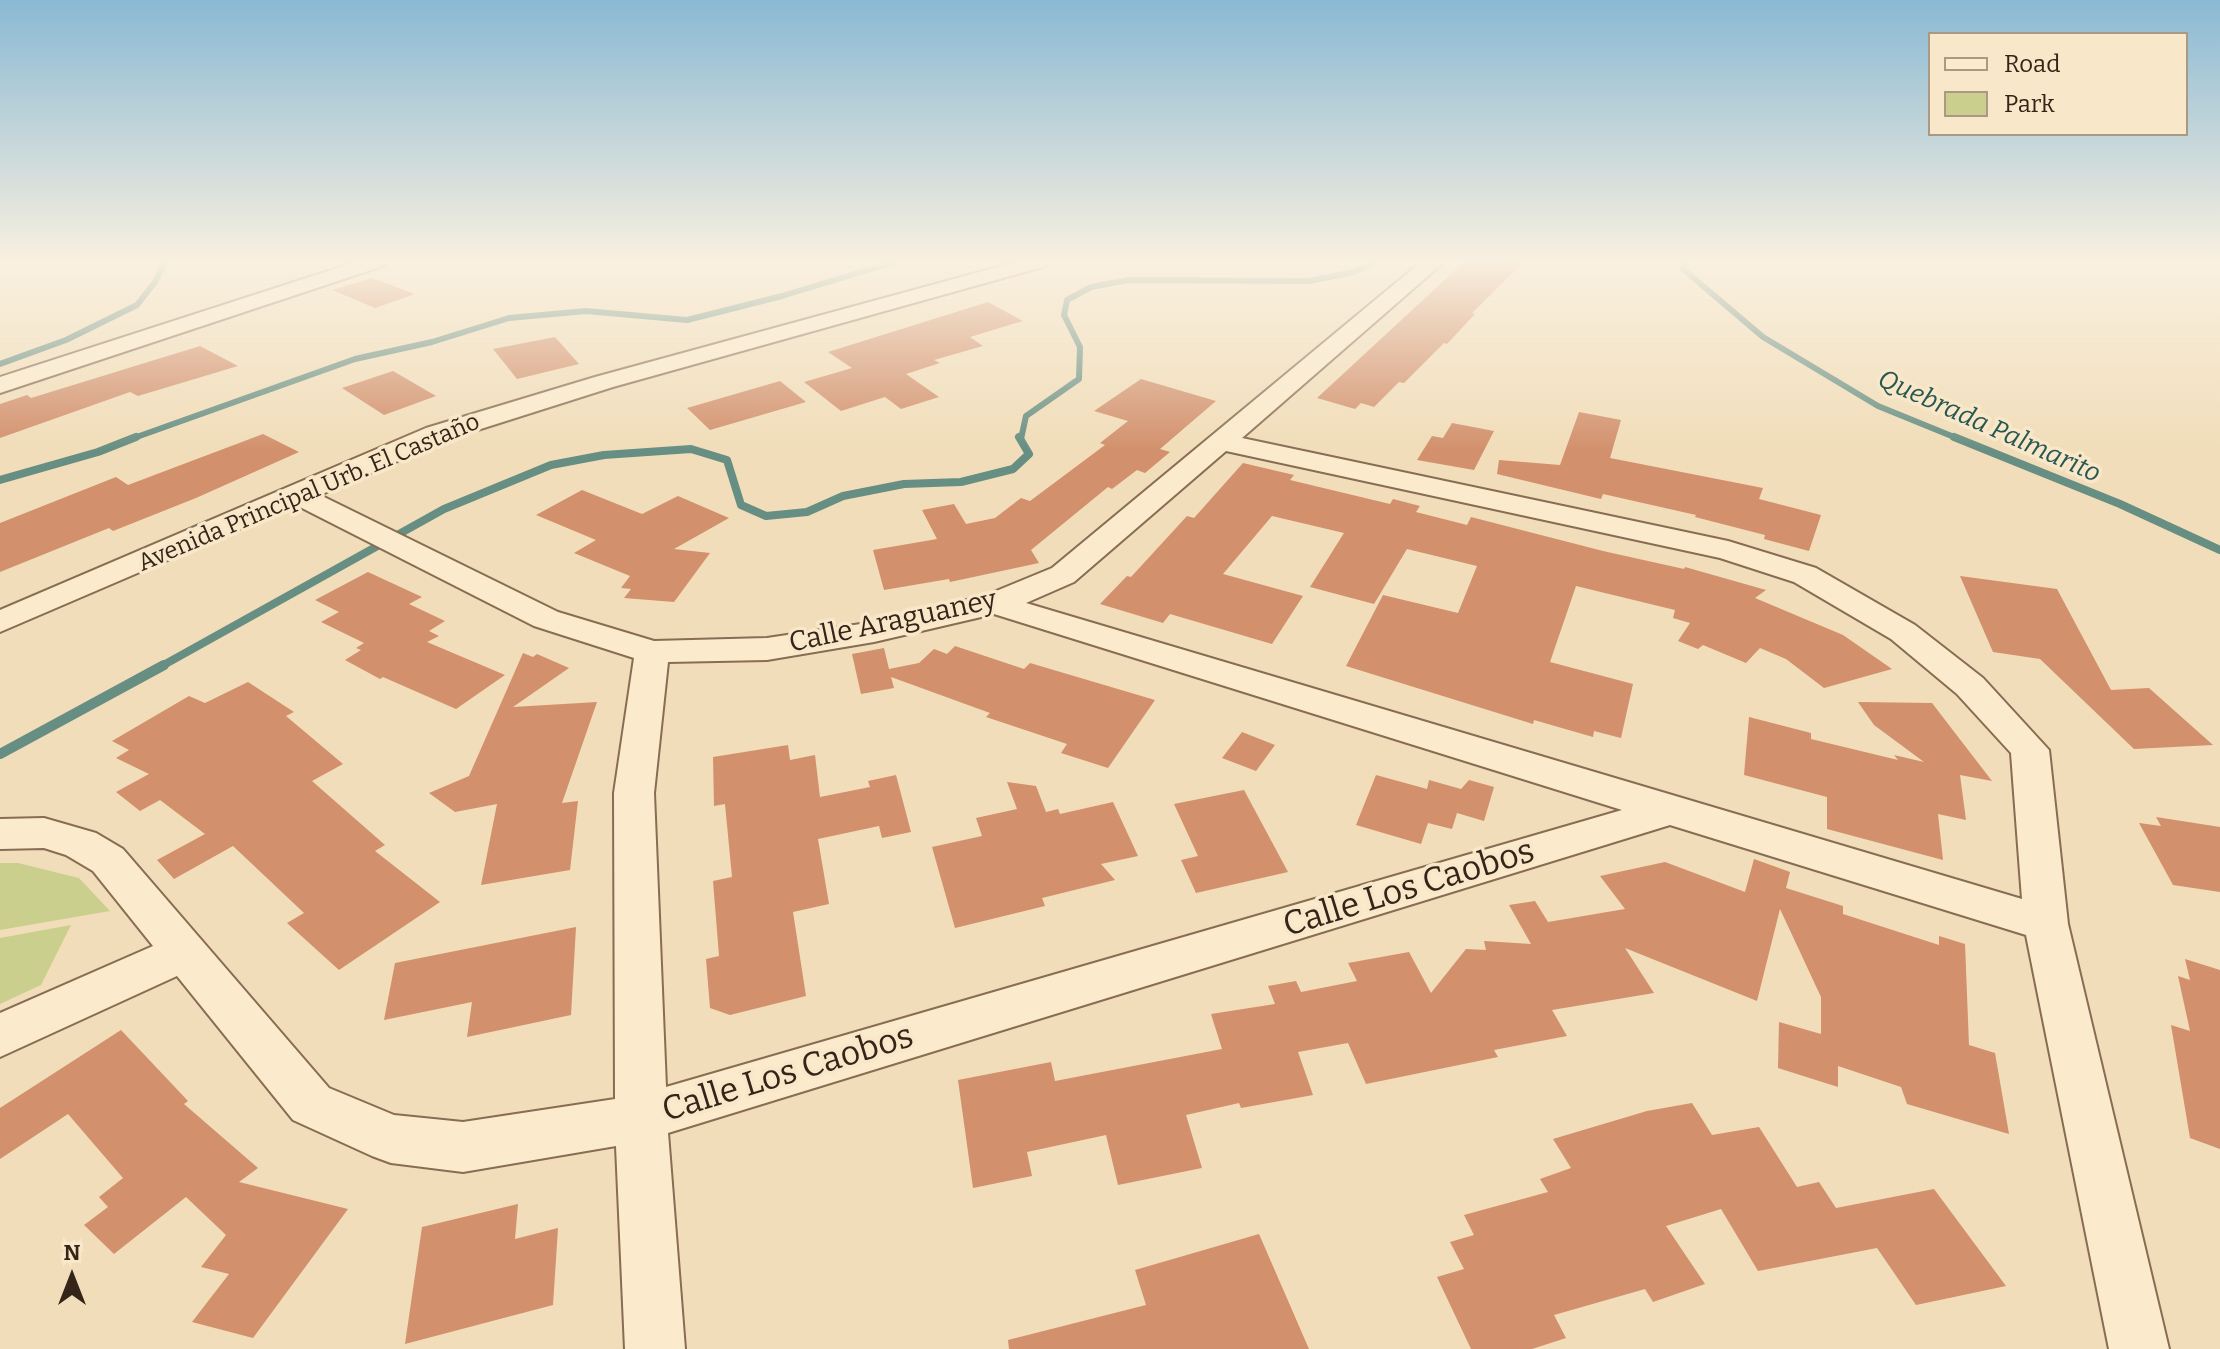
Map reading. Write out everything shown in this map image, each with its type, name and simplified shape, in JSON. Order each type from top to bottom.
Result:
[{"type":"street","points":[[0,385],[184,325]]},
{"type":"street","name":"Avenida Principal Urb. El Castaño","points":[[0,622],[436,434],[604,382],[811,325]]},
{"type":"street","name":"Calle Araguaney","points":[[298,495],[546,619],[652,652],[767,649],[874,632],[995,604],[1063,575],[1360,325]]},
{"type":"street","points":[[1221,442],[1728,550],[1805,575],[1903,632],[1970,686],[2030,750],[2046,924],[2130,1347]]},
{"type":"street","points":[[995,604],[2046,924]]},
{"type":"street","points":[[652,652],[634,793],[641,1118],[655,1349]]},
{"type":"street","name":"Calle Los Caobos","points":[[0,834],[44,833],[81,844],[108,860],[311,1104],[391,1139],[463,1147],[641,1118],[1674,809]]},
{"type":"street","points":[[0,1036],[184,952]]},
{"type":"green space","points":[[0,863],[18,863],[79,878],[110,911],[0,930]]},
{"type":"green space","points":[[71,925],[41,985],[0,1004],[0,938]]},
{"type":"building","points":[[915,325],[1010,325],[970,337],[983,346],[934,360],[940,363],[906,374],[939,397],[901,409],[885,397],[841,411],[804,382],[852,368],[828,352]]},
{"type":"building","points":[[1396,325],[1465,325],[1374,407],[1361,403],[1355,409],[1317,398]]},
{"type":"building","points":[[555,337],[579,364],[517,379],[493,349]]},
{"type":"building","points":[[200,346],[238,366],[138,396],[130,392],[0,438],[0,404],[27,395],[31,398]]},
{"type":"building","points":[[393,371],[436,396],[384,415],[342,388]]},
{"type":"building","points":[[1141,379],[1216,401],[1160,449],[1170,452],[1145,473],[1137,470],[1112,489],[1108,487],[1031,550],[1039,563],[950,582],[949,579],[884,590],[873,550],[937,539],[922,510],[954,504],[966,524],[995,518],[1021,498],[1030,501],[1105,445],[1100,443],[1128,421],[1094,411]]},
{"type":"building","points":[[780,381],[806,402],[710,430],[687,408]]},
{"type":"building","points":[[1579,412],[1621,420],[1610,458],[1763,488],[1759,499],[1821,515],[1809,551],[1696,515],[1603,494],[1601,499],[1497,474],[1499,460],[1560,465]]},
{"type":"building","points":[[1452,423],[1494,431],[1474,470],[1417,460],[1432,436],[1443,438]]},
{"type":"building","points":[[263,434],[299,452],[196,498],[113,531],[109,528],[0,572],[0,523],[116,477],[128,485]]},
{"type":"building","points":[[1243,463],[1294,475],[1290,480],[1390,504],[1393,499],[1420,506],[1416,512],[1467,525],[1471,517],[1603,551],[1685,567],[1766,590],[1755,598],[1843,635],[1892,669],[1824,688],[1786,659],[1760,648],[1746,663],[1703,645],[1698,649],[1678,641],[1690,623],[1673,618],[1675,610],[1576,586],[1550,662],[1633,684],[1621,738],[1594,731],[1593,737],[1534,720],[1533,724],[1346,666],[1383,595],[1458,613],[1477,566],[1407,549],[1374,604],[1310,587],[1344,533],[1272,516],[1223,574],[1303,596],[1272,644],[1170,614],[1163,623],[1100,604],[1127,576],[1131,577],[1187,516],[1194,518]]},
{"type":"building","points":[[582,490],[642,514],[678,496],[729,518],[674,549],[710,553],[674,602],[624,598],[631,589],[621,588],[630,576],[574,553],[596,540],[536,515]]},
{"type":"building","points":[[368,572],[422,597],[409,604],[445,621],[429,631],[439,636],[427,642],[505,675],[456,709],[383,677],[380,679],[345,660],[361,650],[356,648],[364,643],[321,622],[339,612],[315,600]]},
{"type":"building","points":[[1960,576],[2057,589],[2111,690],[2149,688],[2213,745],[2134,749],[2040,659],[1993,652]]},
{"type":"building","points":[[955,646],[1024,669],[1030,663],[1155,700],[1108,768],[1061,753],[1067,744],[986,717],[990,713],[891,677],[894,688],[861,694],[852,654],[884,648],[889,669],[919,663],[934,649],[947,654]]},
{"type":"building","points":[[523,653],[533,657],[537,654],[569,668],[513,707],[597,702],[562,803],[578,801],[570,870],[481,885],[497,804],[455,812],[429,793],[469,776]]},
{"type":"building","points":[[248,682],[294,712],[286,716],[343,764],[312,781],[385,845],[375,851],[440,902],[339,970],[287,923],[304,913],[233,846],[174,879],[157,860],[205,834],[160,800],[140,811],[116,792],[149,774],[116,758],[129,750],[112,741],[189,696],[205,703]]},
{"type":"building","points":[[1858,702],[1932,703],[1992,781],[1960,775],[1966,820],[1938,814],[1943,860],[1827,829],[1827,797],[1744,775],[1749,717],[1811,733],[1811,739],[1898,760],[1894,755],[1924,762],[1874,725]]},
{"type":"building","points":[[1242,732],[1275,745],[1256,771],[1222,758]]},
{"type":"building","points":[[788,745],[790,760],[815,755],[820,797],[870,787],[868,781],[896,775],[911,832],[882,838],[879,826],[818,839],[829,904],[793,912],[806,996],[730,1015],[710,1008],[706,959],[719,956],[713,881],[732,877],[725,804],[714,806],[713,757]]},
{"type":"building","points":[[1376,775],[1427,789],[1429,780],[1461,789],[1469,780],[1494,787],[1484,821],[1457,813],[1452,829],[1428,823],[1421,844],[1356,825]]},
{"type":"building","points":[[1007,782],[1036,786],[1046,812],[1058,809],[1060,814],[1113,802],[1138,856],[1101,864],[1115,880],[1042,898],[1045,906],[955,928],[932,847],[982,836],[976,818],[1017,809]]},
{"type":"building","points":[[1244,790],[1288,872],[1196,893],[1181,860],[1198,856],[1174,804]]},
{"type":"building","points":[[2156,817],[2220,827],[2220,892],[2173,885],[2139,823],[2161,826]]},
{"type":"building","points":[[1754,859],[1790,872],[1786,888],[1843,906],[1843,914],[1939,945],[1939,936],[1965,944],[1969,1045],[1995,1053],[2009,1134],[1907,1104],[1901,1087],[1838,1066],[1838,1087],[1778,1068],[1779,1022],[1821,1034],[1821,997],[1780,909],[1757,1001],[1625,948],[1654,993],[1552,1010],[1567,1036],[1494,1050],[1498,1057],[1366,1084],[1348,1043],[1298,1052],[1313,1095],[1241,1108],[1239,1103],[1186,1115],[1202,1168],[1118,1185],[1106,1135],[1027,1152],[1032,1176],[973,1188],[958,1080],[1051,1062],[1055,1081],[1222,1049],[1211,1014],[1275,1004],[1268,986],[1296,981],[1301,992],[1357,981],[1348,963],[1409,952],[1431,993],[1466,949],[1486,950],[1484,941],[1531,944],[1509,905],[1535,901],[1548,922],[1625,909],[1600,876],[1665,862],[1745,892]]},
{"type":"building","points":[[576,927],[571,1015],[467,1037],[472,1002],[384,1020],[395,963]]},
{"type":"building","points":[[2185,959],[2220,970],[2220,1149],[2190,1138],[2171,1025],[2190,1031],[2178,976],[2190,980]]},
{"type":"building","points":[[121,1030],[188,1101],[184,1104],[258,1168],[239,1182],[348,1209],[253,1338],[192,1322],[229,1274],[201,1267],[226,1235],[186,1197],[114,1254],[84,1225],[108,1207],[99,1197],[123,1178],[68,1114],[0,1159],[0,1108]]},
{"type":"building","points":[[1692,1103],[1712,1135],[1759,1127],[1797,1187],[1819,1182],[1836,1208],[1934,1189],[2006,1286],[1916,1305],[1877,1248],[1758,1271],[1721,1209],[1666,1226],[1705,1284],[1653,1302],[1645,1289],[1554,1315],[1566,1338],[1532,1349],[1471,1349],[1437,1277],[1464,1269],[1450,1242],[1474,1235],[1464,1215],[1548,1192],[1540,1179],[1571,1168],[1553,1139],[1647,1111]]},
{"type":"building","points":[[518,1204],[515,1239],[558,1228],[553,1305],[405,1344],[422,1227]]},
{"type":"building","points":[[1259,1234],[1309,1349],[1009,1349],[1008,1340],[1146,1305],[1135,1270]]},
{"type":"waterway","points":[[0,364],[66,340],[97,325]]},
{"type":"waterway","points":[[131,439],[355,359],[432,342],[487,325]]},
{"type":"waterway","points":[[1021,439],[1026,416],[1079,379],[1080,347],[1069,325]]},
{"type":"waterway","name":"Quebrada Palmarito","points":[[1749,325],[1763,337],[1878,406],[1959,439]]},
{"type":"waterway","points":[[0,480],[98,452],[136,437]]},
{"type":"waterway","points":[[160,667],[444,509],[551,465],[604,455],[691,449],[727,460],[741,505],[766,516],[807,512],[843,496],[904,484],[961,482],[1013,469],[1029,454],[1019,437]]},
{"type":"waterway","name":"Quebrada Palmarito","points":[[1954,437],[2120,504],[2220,550]]},
{"type":"waterway","points":[[0,754],[164,665]]}]
